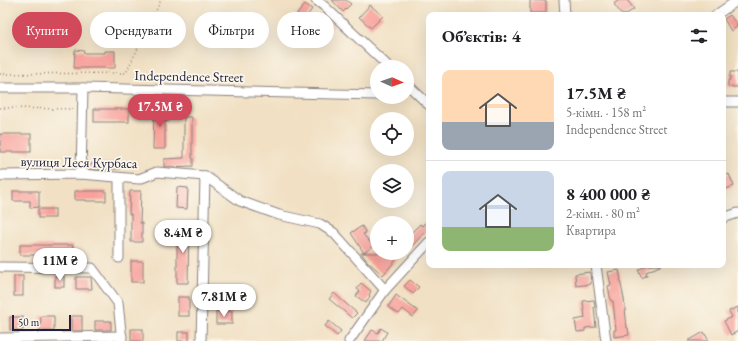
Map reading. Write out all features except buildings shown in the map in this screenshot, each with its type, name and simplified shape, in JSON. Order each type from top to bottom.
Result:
[{"type":"street","points":[[316,0],[382,60]]},
{"type":"street","points":[[564,0],[565,12]]},
{"type":"street","points":[[720,12],[738,0]]},
{"type":"street","name":"Independence Street","points":[[0,88],[83,88],[370,95]]},
{"type":"street","points":[[81,174],[83,88]]},
{"type":"street","points":[[414,89],[424,96]]},
{"type":"street","points":[[726,102],[738,102]]},
{"type":"street","name":"вулиця Леся Курбаса","points":[[0,177],[2,175],[81,174],[139,179],[157,172],[205,176]]},
{"type":"street","points":[[205,176],[240,201],[279,215],[320,224],[334,233],[385,290]]},
{"type":"street","points":[[202,341],[205,176]]},
{"type":"street","points":[[119,178],[119,258]]},
{"type":"street","points":[[726,217],[738,213]]},
{"type":"street","points":[[354,339],[385,290],[426,245]]},
{"type":"street","points":[[0,266],[92,268],[118,303],[122,339],[0,340],[0,335]]},
{"type":"street","points":[[598,268],[606,341]]},
{"type":"path","points":[[0,74],[126,73],[161,0]]},
{"type":"path","points":[[0,108],[82,109]]}]
